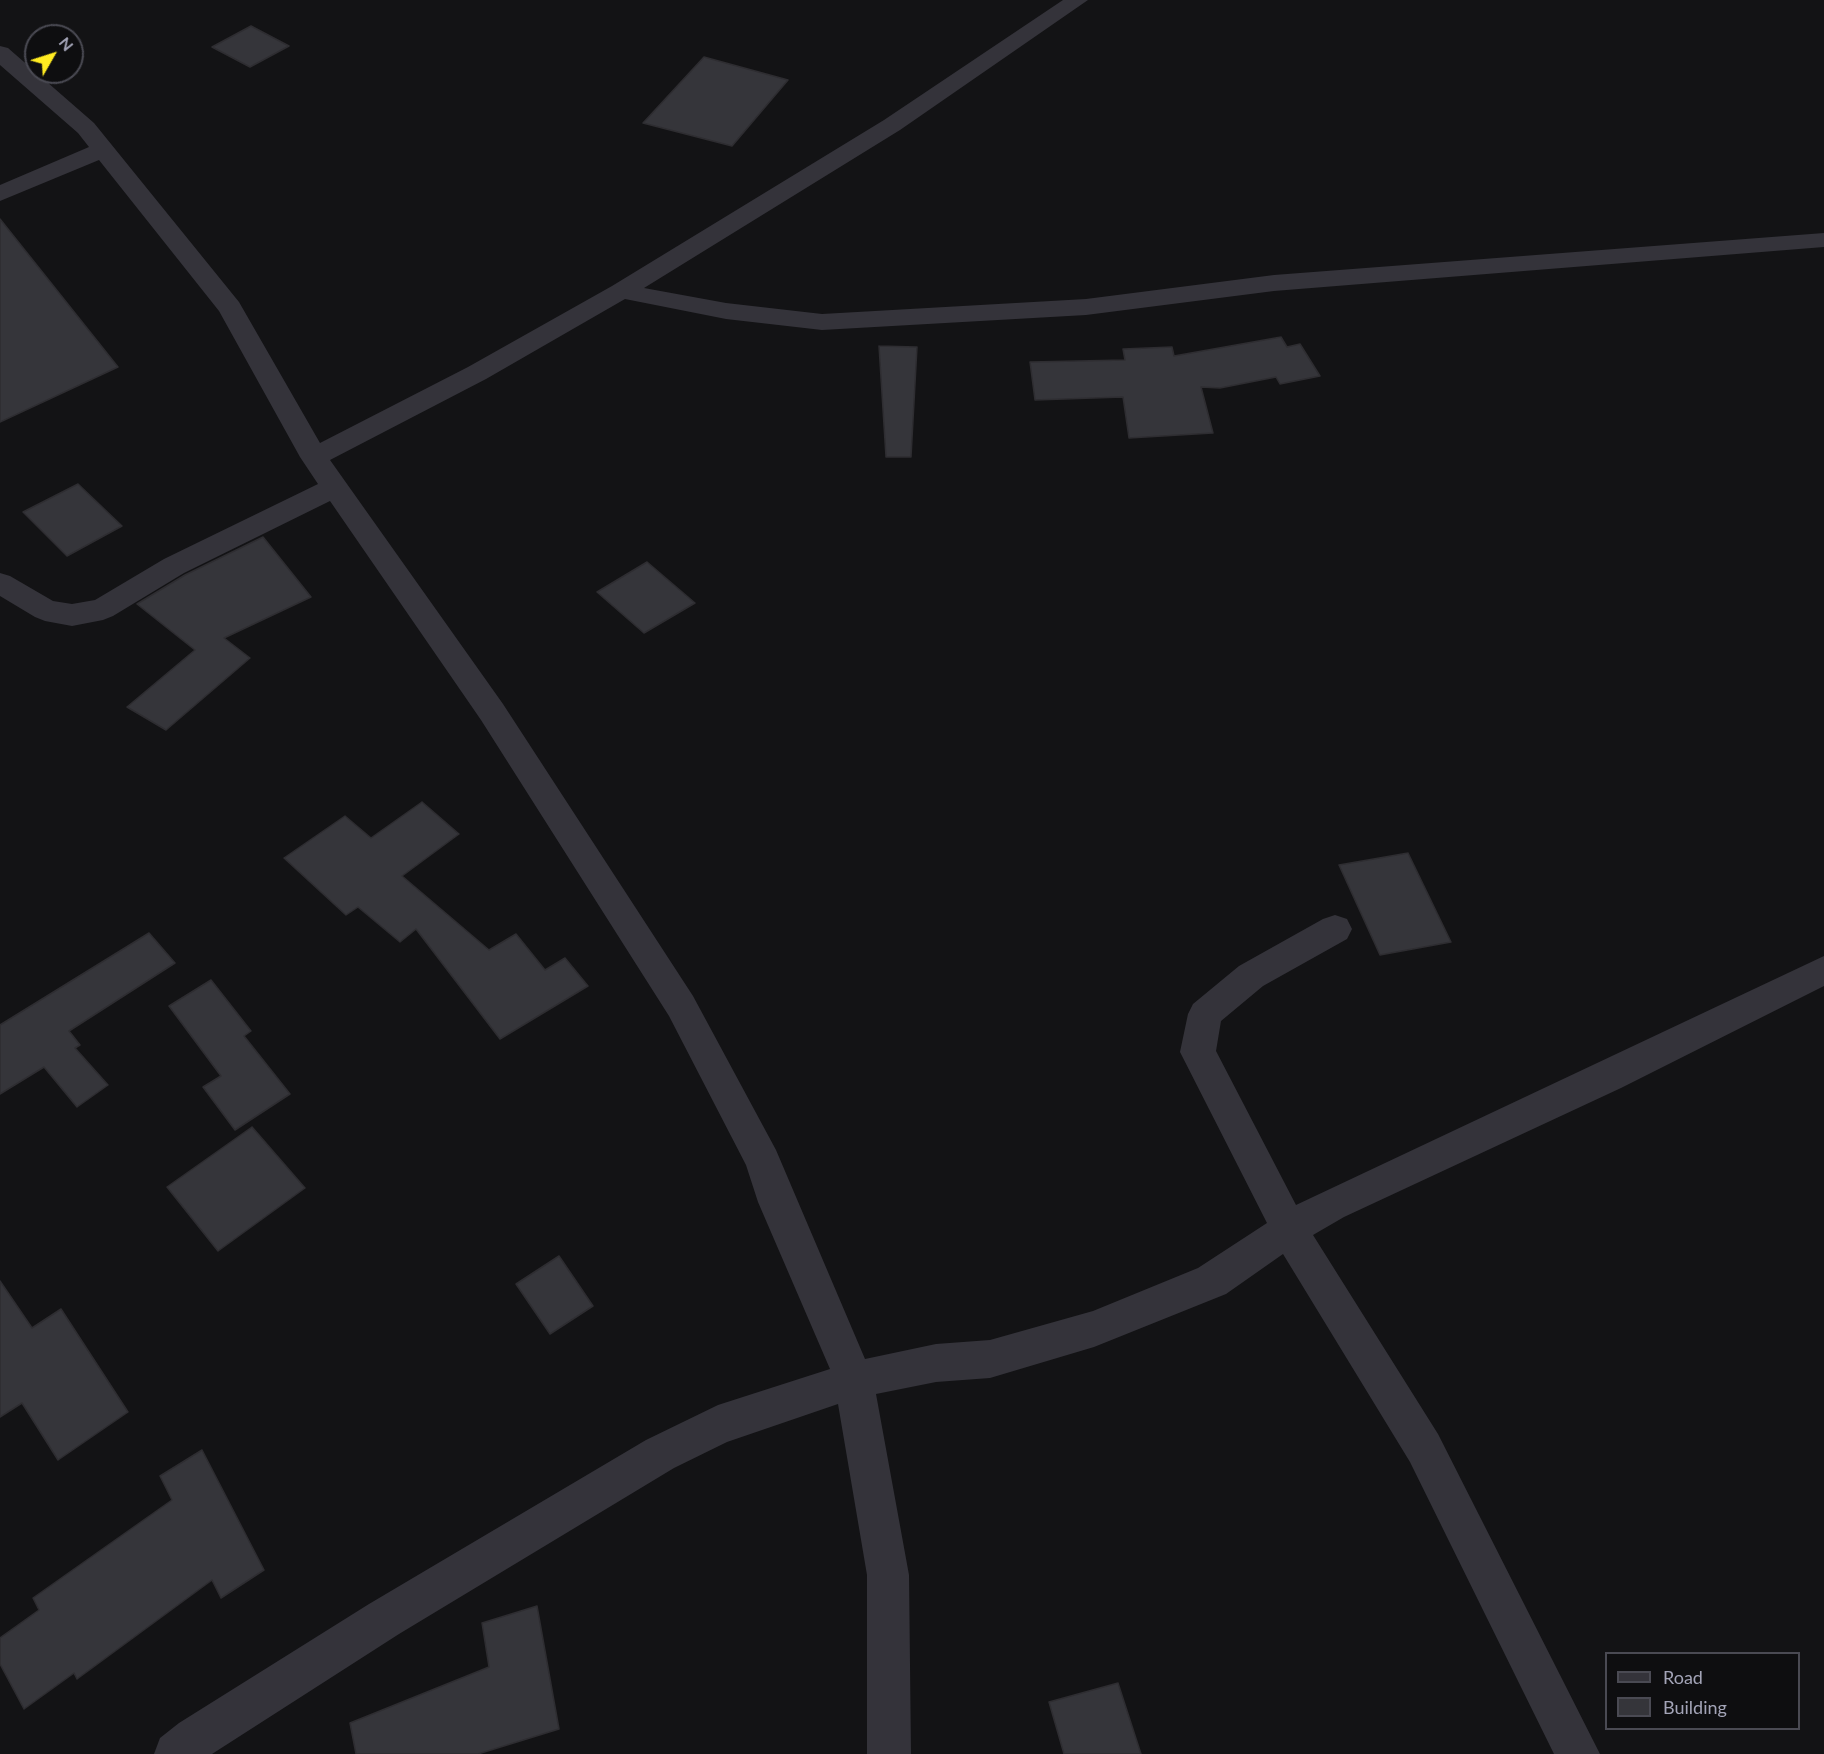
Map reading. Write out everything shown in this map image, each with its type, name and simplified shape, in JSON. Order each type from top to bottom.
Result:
[{"type":"street","points":[[314,457],[477,372],[621,291],[892,125],[1077,0]]},
{"type":"street","points":[[0,52],[86,128],[230,308],[314,457],[334,488],[492,712],[681,1006],[763,1162],[777,1202],[854,1380],[888,1575],[889,1754]]},
{"type":"street","points":[[0,194],[104,150]]},
{"type":"street","points":[[621,291],[726,311],[822,322],[1086,307],[1274,283],[1824,240]]},
{"type":"street","points":[[0,583],[45,610],[72,615],[103,609],[174,566],[334,488]]},
{"type":"street","points":[[1335,929],[1251,976],[1205,1014],[1198,1052],[1289,1230],[1424,1448],[1578,1754]]},
{"type":"street","points":[[176,1754],[195,1739],[384,1619],[660,1454],[718,1425],[854,1380],[936,1363],[990,1359],[1094,1329],[1212,1281],[1331,1205],[1608,1077],[1824,970]]},
{"type":"building","points":[[251,26],[289,46],[250,67],[212,47]]},
{"type":"building","points":[[704,57],[788,80],[732,146],[643,123]]},
{"type":"building","points":[[0,219],[118,367],[0,422]]},
{"type":"building","points":[[1281,337],[1287,347],[1300,344],[1320,376],[1280,384],[1276,377],[1220,388],[1201,387],[1213,433],[1129,438],[1123,397],[1035,400],[1030,362],[1125,360],[1123,349],[1172,347],[1174,356]]},
{"type":"building","points":[[879,346],[917,347],[911,457],[886,457]]},
{"type":"building","points":[[78,484],[122,526],[67,556],[23,512]]},
{"type":"building","points":[[263,537],[311,597],[224,638],[250,658],[166,730],[127,707],[195,650],[137,604],[185,575]]},
{"type":"building","points":[[647,562],[695,603],[644,633],[597,592]]},
{"type":"building","points":[[422,802],[459,834],[402,876],[489,950],[516,934],[545,970],[565,958],[588,986],[500,1039],[416,929],[400,942],[358,907],[346,915],[284,858],[345,816],[371,838]]},
{"type":"building","points":[[1408,853],[1451,942],[1380,955],[1339,865]]},
{"type":"building","points":[[149,933],[175,963],[69,1031],[80,1045],[75,1048],[108,1085],[77,1107],[44,1067],[0,1094],[0,1025]]},
{"type":"building","points":[[211,980],[251,1031],[244,1036],[290,1094],[235,1130],[203,1087],[221,1076],[169,1006]]},
{"type":"building","points":[[252,1127],[305,1188],[218,1251],[167,1187]]},
{"type":"building","points":[[559,1256],[593,1306],[550,1334],[516,1284]]},
{"type":"building","points":[[0,1281],[32,1328],[61,1309],[128,1412],[58,1460],[22,1403],[0,1417]]},
{"type":"building","points":[[202,1450],[264,1570],[221,1598],[212,1580],[77,1679],[74,1673],[24,1709],[0,1664],[0,1638],[39,1610],[33,1598],[172,1500],[160,1476]]},
{"type":"building","points":[[537,1606],[559,1729],[478,1754],[356,1754],[350,1723],[489,1667],[482,1623]]},
{"type":"building","points":[[1118,1683],[1141,1754],[1064,1754],[1049,1702]]}]
